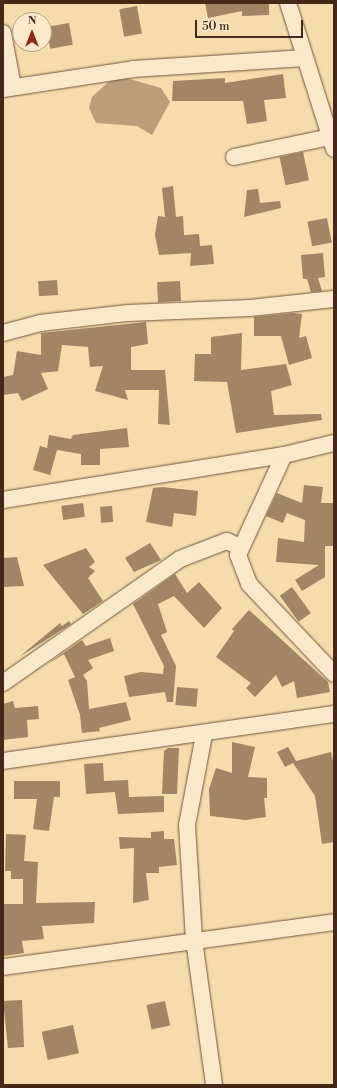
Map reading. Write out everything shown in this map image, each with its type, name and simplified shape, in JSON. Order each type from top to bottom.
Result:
[{"type":"street","points":[[234,157],[332,143],[327,110],[305,58],[288,3]]},
{"type":"street","points":[[3,33],[8,88],[132,69],[305,58]]},
{"type":"street","points":[[3,332],[40,323],[128,313],[250,308],[334,299]]},
{"type":"street","points":[[3,500],[284,455],[334,442]]},
{"type":"street","points":[[284,455],[240,547],[238,555],[249,584],[334,674]]},
{"type":"street","points":[[3,683],[180,559],[227,541],[240,547]]},
{"type":"street","points":[[3,762],[204,735],[334,714]]},
{"type":"street","points":[[204,735],[187,825],[194,940],[214,1085]]},
{"type":"street","points":[[3,967],[334,922]]},
{"type":"shaded area","points":[[116,75],[161,88],[170,102],[152,135],[137,126],[96,123],[89,108],[92,97]]},
{"type":"building","points":[[205,3],[269,3],[269,15],[242,16],[242,11],[208,18]]},
{"type":"building","points":[[137,6],[142,34],[124,37],[119,9]]},
{"type":"building","points":[[69,23],[73,45],[52,48],[52,26]]},
{"type":"building","points":[[283,74],[286,98],[264,100],[267,121],[247,124],[243,101],[172,101],[173,81],[225,78],[225,83]]},
{"type":"building","points":[[303,152],[309,180],[286,185],[280,157]]},
{"type":"building","points":[[173,186],[176,217],[183,216],[184,235],[199,234],[200,246],[212,245],[214,264],[190,266],[191,253],[159,255],[155,235],[158,216],[165,217],[162,188]]},
{"type":"building","points":[[258,189],[260,203],[280,201],[281,208],[244,217],[247,190]]},
{"type":"building","points":[[327,218],[332,243],[312,246],[307,222]]},
{"type":"building","points":[[323,253],[325,277],[318,278],[322,291],[311,292],[307,279],[303,279],[301,255]]},
{"type":"building","points":[[57,280],[58,295],[39,296],[38,281]]},
{"type":"building","points":[[180,281],[181,301],[158,302],[157,282]]},
{"type":"building","points":[[293,313],[302,314],[299,338],[306,336],[312,358],[289,365],[281,336],[254,336],[254,317]]},
{"type":"building","points":[[146,322],[148,344],[131,347],[131,370],[165,370],[170,425],[158,424],[159,390],[125,390],[128,400],[95,391],[103,366],[90,367],[88,347],[62,345],[58,371],[41,373],[48,389],[22,401],[18,393],[3,395],[3,377],[13,375],[17,351],[41,355],[41,333]]},
{"type":"building","points":[[242,333],[241,370],[286,364],[292,385],[271,391],[274,415],[321,414],[322,420],[236,433],[227,382],[194,381],[195,354],[211,354],[211,337]]},
{"type":"building","points":[[127,428],[129,447],[100,449],[100,465],[81,465],[81,454],[57,450],[50,475],[33,470],[40,446],[47,448],[49,435],[71,439],[73,435]]},
{"type":"building","points":[[304,485],[323,487],[321,503],[334,503],[334,546],[325,546],[325,577],[302,591],[295,580],[319,565],[276,562],[278,538],[304,542],[305,520],[287,513],[283,523],[266,516],[277,493],[302,503]]},
{"type":"building","points":[[162,487],[198,491],[196,516],[174,513],[172,527],[146,522],[153,488]]},
{"type":"building","points":[[83,503],[85,517],[63,520],[61,506]]},
{"type":"building","points":[[112,506],[113,522],[101,523],[100,507]]},
{"type":"building","points":[[150,543],[161,560],[134,572],[125,558]]},
{"type":"building","points":[[86,548],[95,562],[89,567],[95,571],[88,578],[103,601],[83,614],[43,565]]},
{"type":"building","points":[[17,557],[24,586],[3,587],[3,558]]},
{"type":"building","points":[[175,574],[187,593],[199,582],[222,608],[204,628],[174,596],[158,604],[167,632],[161,635],[176,666],[173,702],[167,702],[165,692],[129,697],[124,676],[141,672],[163,674],[164,666],[133,604]]},
{"type":"building","points":[[292,587],[311,613],[299,622],[280,596]]},
{"type":"building","points":[[249,610],[328,682],[330,692],[297,698],[294,681],[282,687],[276,675],[255,697],[246,688],[251,683],[216,657],[234,631],[232,629]]},
{"type":"building","points":[[69,621],[71,624],[19,657],[60,623],[62,626]]},
{"type":"building","points":[[110,638],[114,651],[88,660],[93,668],[83,675],[87,681],[89,709],[126,702],[131,720],[99,728],[100,731],[82,733],[80,715],[68,680],[75,677],[64,654],[46,665],[82,640],[86,646]]},
{"type":"building","points":[[177,687],[198,689],[196,707],[175,705]]},
{"type":"building","points":[[13,701],[15,708],[38,706],[39,719],[27,720],[28,737],[3,740],[3,704]]},
{"type":"building","points":[[232,742],[255,747],[248,777],[267,778],[267,798],[264,798],[266,817],[246,820],[210,816],[209,789],[216,768],[232,773]]},
{"type":"building","points":[[288,747],[296,761],[331,752],[334,766],[334,842],[322,844],[315,796],[293,763],[285,767],[277,752]]},
{"type":"building","points":[[168,748],[179,748],[177,794],[162,794],[164,751]]},
{"type":"building","points":[[103,763],[104,781],[128,780],[129,797],[164,796],[164,812],[118,814],[115,792],[86,794],[84,764]]},
{"type":"building","points":[[14,781],[60,781],[60,797],[54,797],[49,831],[33,829],[37,799],[14,799]]},
{"type":"building","points":[[164,831],[164,839],[174,839],[177,865],[159,867],[159,873],[146,873],[149,900],[133,903],[134,848],[120,849],[119,837],[151,838],[151,832]]},
{"type":"building","points":[[6,834],[26,835],[24,861],[38,862],[36,903],[95,902],[94,923],[42,926],[44,939],[22,941],[24,953],[3,956],[3,904],[23,904],[23,879],[11,879],[11,871],[5,871]]},
{"type":"building","points":[[22,1000],[24,1047],[8,1048],[3,1001]]},
{"type":"building","points":[[165,1001],[170,1025],[152,1029],[146,1005]]},
{"type":"building","points":[[73,1025],[79,1053],[48,1060],[42,1032]]}]
